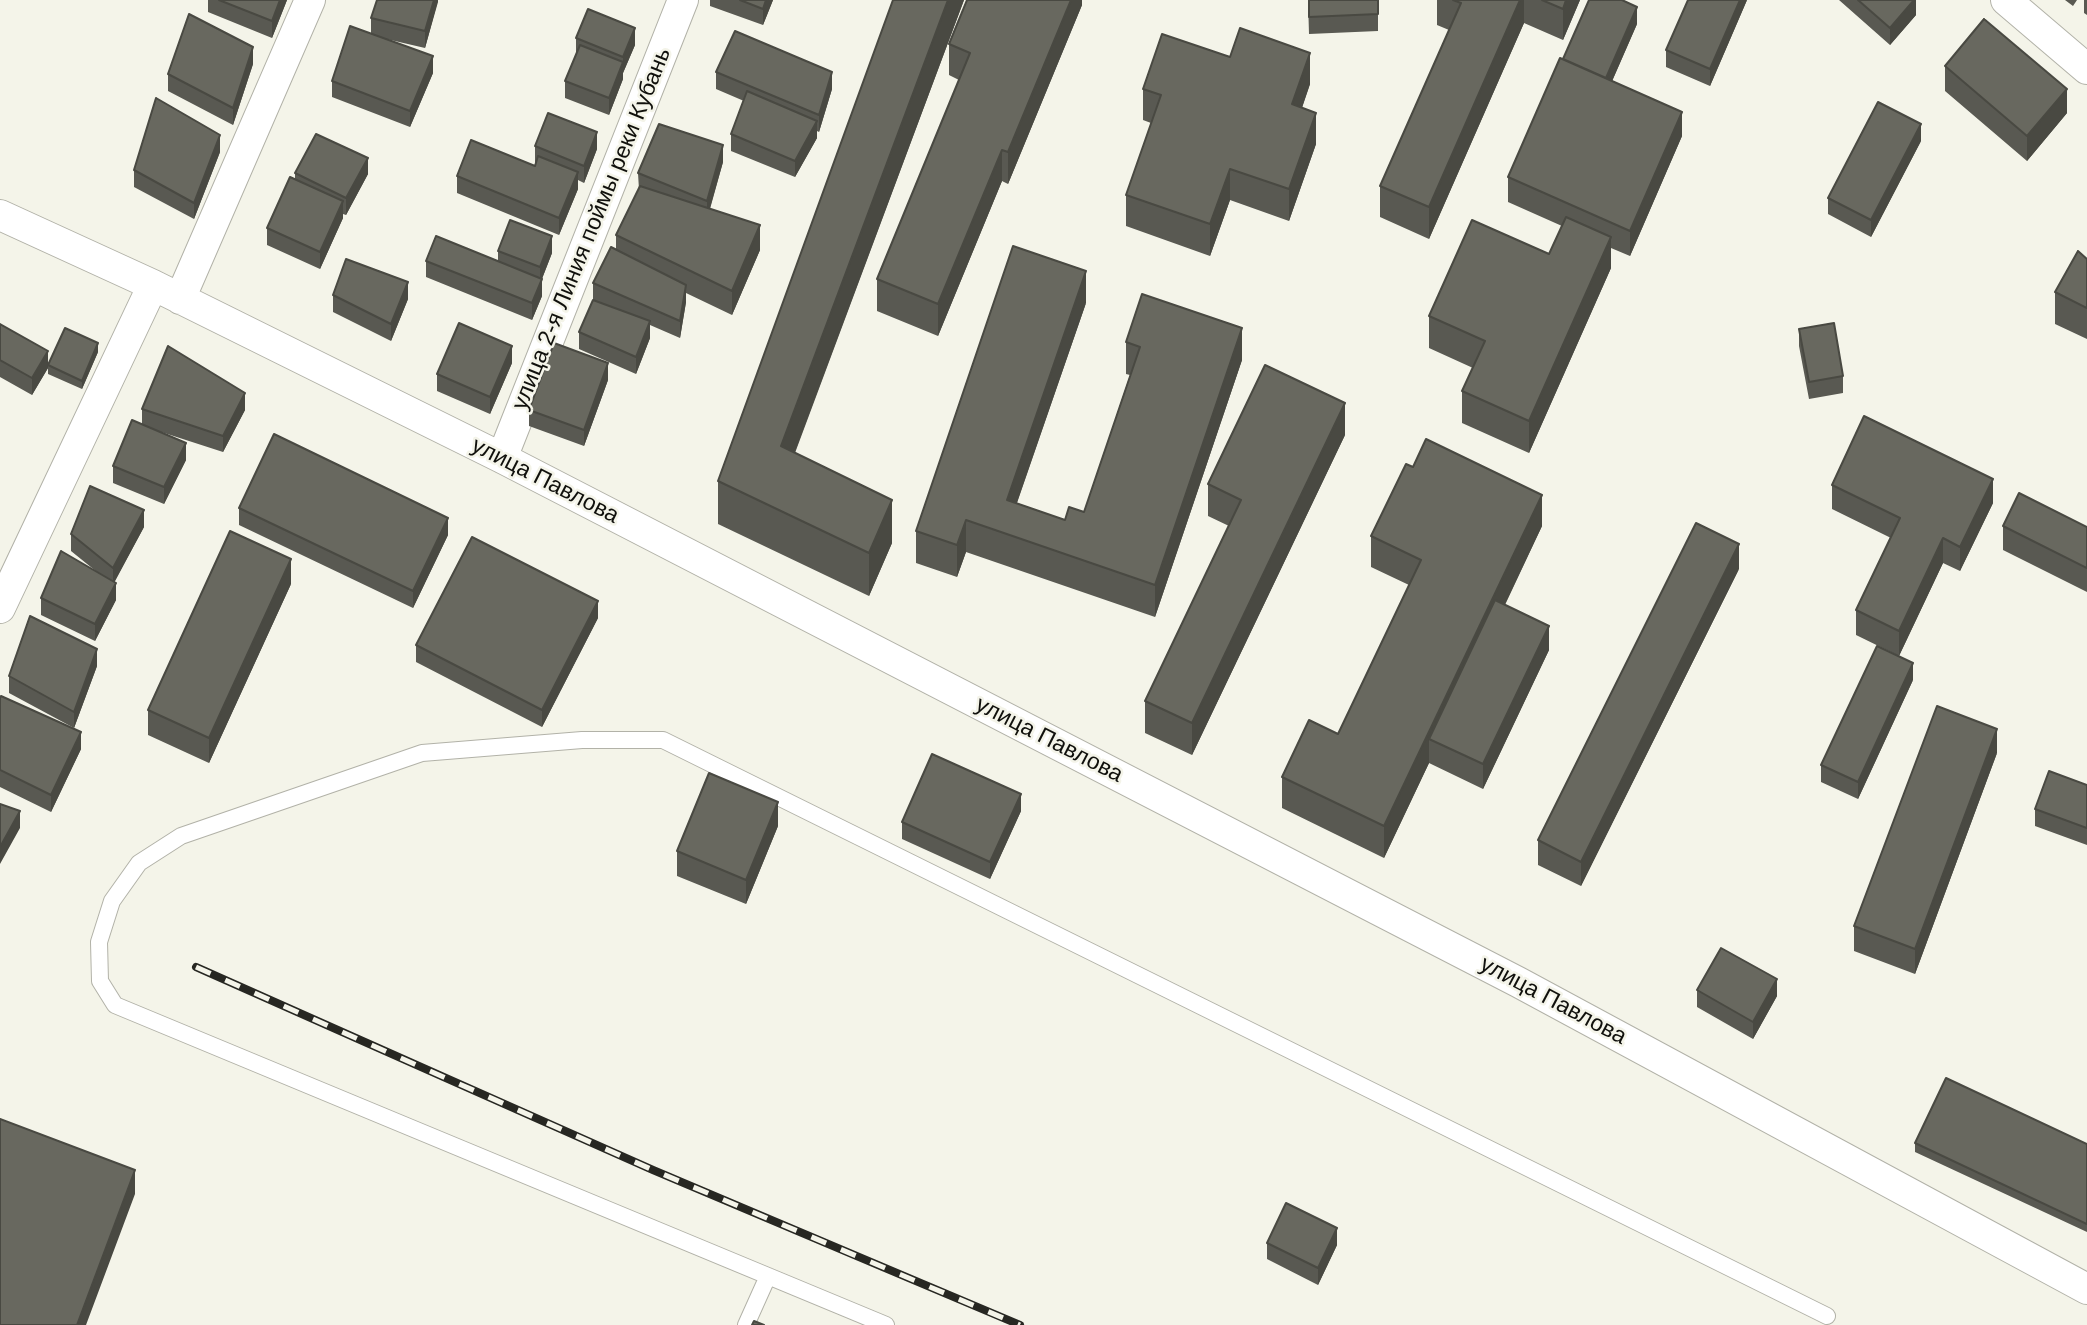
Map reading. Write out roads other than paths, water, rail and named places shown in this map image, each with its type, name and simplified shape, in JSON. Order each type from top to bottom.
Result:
[{"type":"street","points":[[180,299],[310,0]]},
{"type":"street","name":"улица 2-я Линия поймы реки Кубань","points":[[502,458],[683,0]]},
{"type":"street","points":[[2006,0],[2087,69]]},
{"type":"street","name":"улица Павлова","points":[[0,215],[153,285],[502,458],[1518,982],[2087,1289]]},
{"type":"street","points":[[0,608],[153,285]]},
{"type":"lane","points":[[886,1325],[115,1005],[100,981],[99,942],[113,901],[139,863],[181,836],[422,753],[582,740],[663,740],[1827,1316]]},
{"type":"lane","points":[[746,1325],[768,1276]]},
{"type":"railway","points":[[196,967],[653,1170],[1020,1325]]}]
